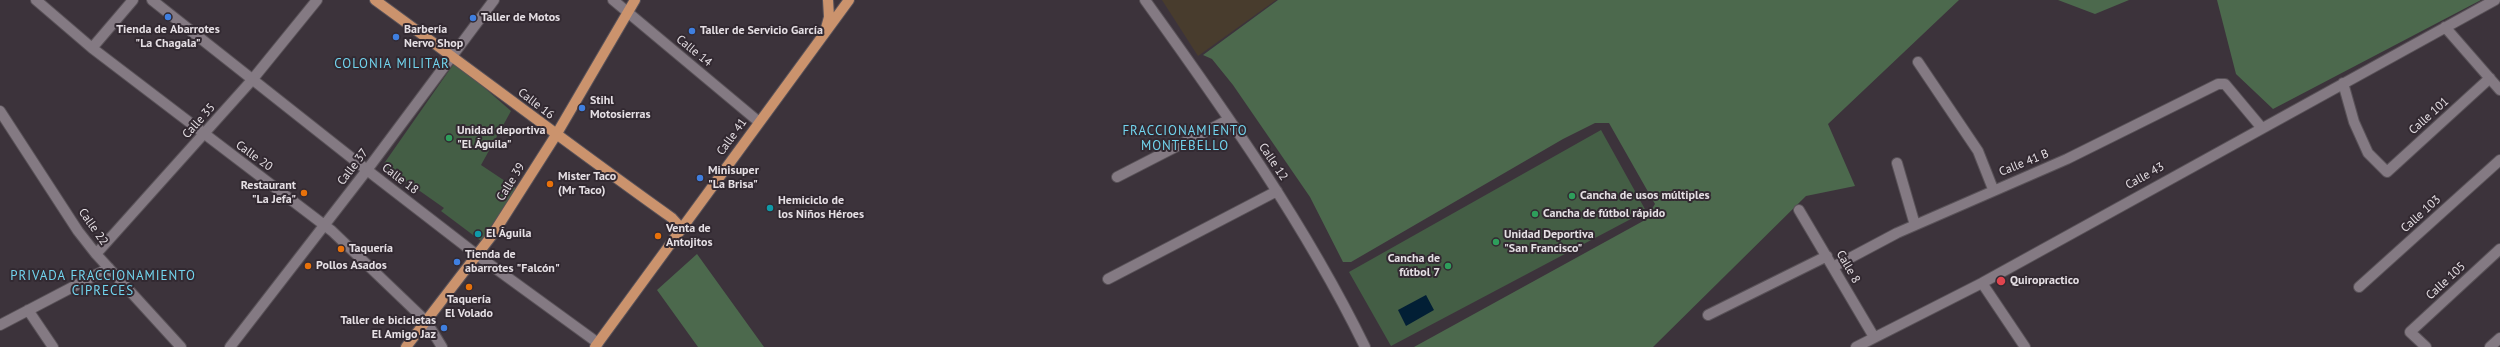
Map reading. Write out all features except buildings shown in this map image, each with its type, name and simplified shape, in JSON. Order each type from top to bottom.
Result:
[{"type":"main road","name":"Calle 16","points":[[375,0],[556,135],[672,218],[681,228]]},
{"type":"main road","name":"Calle 39","points":[[406,347],[477,255],[516,199],[556,135],[627,11],[635,0]]},
{"type":"main road","points":[[821,37],[829,17],[828,0]]},
{"type":"main road","name":"Calle 41","points":[[597,345],[849,0]]},
{"type":"street","name":"Calle 20","points":[[36,0],[92,48],[204,136],[323,225],[426,321],[442,347]]},
{"type":"street","points":[[92,48],[133,0]]},
{"type":"street","name":"Calle 18","points":[[152,0],[367,170],[597,345]]},
{"type":"street","name":"Calle 35","points":[[96,254],[204,136],[317,0]]},
{"type":"street","name":"Calle 37","points":[[230,347],[367,170],[494,0]]},
{"type":"street","name":"Calle 14","points":[[613,0],[759,122]]},
{"type":"street","name":"Calle 12","points":[[1145,0],[1277,191],[1322,266],[1365,347]]},
{"type":"street","name":"Calle 43","points":[[1856,347],[1982,283],[2261,127],[2495,0]]},
{"type":"street","points":[[2445,27],[2500,90]]},
{"type":"street","points":[[1918,62],[1978,151],[1993,189]]},
{"type":"street","name":"Calle 101","points":[[2343,83],[2354,122],[2368,153],[2387,172],[2490,78]]},
{"type":"street","name":"Calle 41 B","points":[[1834,267],[1868,247],[1993,189],[2067,159],[2218,84],[2225,84],[2261,127]]},
{"type":"street","name":"Calle 22","points":[[0,111],[78,231],[96,254],[181,347]]},
{"type":"street","points":[[1117,177],[1228,120]]},
{"type":"street","name":"Calle 103","points":[[2359,287],[2500,160]]},
{"type":"street","points":[[1897,163],[1915,225]]},
{"type":"street","points":[[1108,279],[1277,191]]},
{"type":"street","name":"Calle 8","points":[[1799,210],[1874,337]]},
{"type":"street","name":"Calle 105","points":[[2426,347],[2410,332],[2500,249]]},
{"type":"street","points":[[1708,315],[1827,256]]},
{"type":"street","points":[[0,325],[109,268]]},
{"type":"street","points":[[1982,283],[2024,347]]},
{"type":"street","points":[[28,310],[54,347]]},
{"type":"street","points":[[2490,347],[2500,338]]},
{"type":"shaded area","points":[[1162,0],[1276,0],[1198,56]]},
{"type":"green space","points":[[1278,0],[1959,0],[1828,124],[1855,186],[1806,196],[1653,347],[1414,347],[1645,220],[1655,204],[1609,123],[1595,123],[1563,139],[1351,262],[1343,262],[1310,197],[1233,85],[1212,59],[1203,55]]},
{"type":"green space","points":[[2058,0],[2129,0],[2095,14]]},
{"type":"green space","points":[[2217,0],[2481,0],[2273,109],[2236,74]]},
{"type":"green space","name":"Unidad deportiva \"El Águila\"","points":[[455,62],[511,111],[481,165],[517,189],[481,241],[441,211],[444,208],[383,165]]},
{"type":"green space","name":"Unidad Deportiva \"San Francisco\"","points":[[1601,130],[1646,211],[1391,346],[1349,272]]},
{"type":"green space","points":[[697,254],[764,347],[698,347],[657,290]]},
{"type":"water","points":[[1426,295],[1434,310],[1406,326],[1398,310]]},
{"type":"place","name":"Tienda de Abarrotes \"La Chagala\"","points":[[168,17]]},
{"type":"place","name":"Taller de Motos","points":[[473,18]]},
{"type":"place","name":"Taller de Servicio García","points":[[692,31]]},
{"type":"place","name":"Barbería Nervo Shop","points":[[396,37]]},
{"type":"place","name":"Stihl Motosierras","points":[[582,108]]},
{"type":"place","name":"Unidad deportiva \"El Águila\"","points":[[449,138]]},
{"type":"place","name":"Minisuper \"La Brisa\"","points":[[700,178]]},
{"type":"place","name":"Mister Taco (Mr Taco)","points":[[550,184]]},
{"type":"place","name":"Restaurant \"La Jefa\"","points":[[304,193]]},
{"type":"place","name":"Cancha de usos múltiples","points":[[1572,196]]},
{"type":"place","name":"Hemiciclo de los Niños Héroes","points":[[770,208]]},
{"type":"place","name":"Cancha de fútbol rápido","points":[[1535,214]]},
{"type":"place","name":"El Águila","points":[[478,234]]},
{"type":"place","name":"Venta de Antojitos","points":[[658,236]]},
{"type":"place","name":"Unidad Deportiva \"San Francisco\"","points":[[1496,242]]},
{"type":"place","name":"Taquería","points":[[341,249]]},
{"type":"place","name":"Tienda de abarrotes \"Falcón\"","points":[[457,262]]},
{"type":"place","name":"Pollos Asados","points":[[308,266]]},
{"type":"place","name":"Cancha de fútbol 7","points":[[1448,266]]},
{"type":"place","name":"Quiropractico","points":[[2001,281]]},
{"type":"place","name":"Taquería El Volado","points":[[469,287]]},
{"type":"place","name":"Taller de bicicletas El Amigo Jaz","points":[[444,328]]},
{"type":"district","name":"COLONIA MILITAR","points":[[392,64]]},
{"type":"district","name":"FRACCIONAMIENTO MONTEBELLO","points":[[1185,138]]},
{"type":"district","name":"PRIVADA FRACCIONAMIENTO CIPRECES","points":[[103,284]]}]
